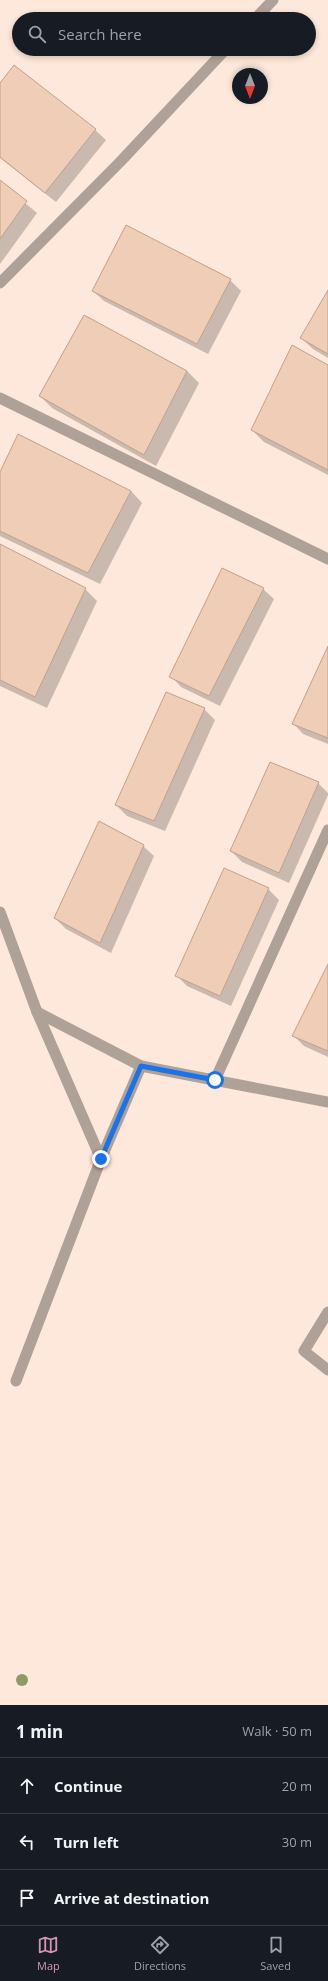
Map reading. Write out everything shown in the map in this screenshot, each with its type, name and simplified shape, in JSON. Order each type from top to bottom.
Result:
[{"type":"lane","points":[[262,12],[273,0]]},
{"type":"lane","points":[[0,283],[120,162],[219,56]]},
{"type":"lane","points":[[0,398],[328,559]]},
{"type":"lane","points":[[215,1080],[328,830]]},
{"type":"lane","points":[[0,912],[37,1012],[101,1159]]},
{"type":"lane","points":[[37,1012],[141,1066],[328,1102]]},
{"type":"lane","points":[[16,1381],[101,1159],[141,1066]]},
{"type":"lane","points":[[328,1312],[304,1351],[328,1370]]},
{"type":"building","points":[[14,65],[96,129],[45,193],[0,157],[0,83]]},
{"type":"building","points":[[0,180],[27,201],[0,239]]},
{"type":"building","points":[[126,225],[231,279],[197,344],[92,291]]},
{"type":"building","points":[[328,290],[328,354],[300,338]]},
{"type":"building","points":[[84,315],[187,371],[144,455],[39,396]]},
{"type":"building","points":[[292,345],[328,365],[328,470],[251,430]]},
{"type":"building","points":[[18,434],[131,491],[88,573],[0,531],[0,472]]},
{"type":"building","points":[[0,544],[86,588],[35,697],[0,680]]},
{"type":"building","points":[[222,568],[264,588],[209,696],[169,677]]},
{"type":"building","points":[[328,646],[328,738],[292,724]]},
{"type":"building","points":[[166,692],[205,708],[154,821],[115,805]]},
{"type":"building","points":[[270,762],[319,782],[279,873],[230,851]]},
{"type":"building","points":[[99,821],[144,845],[100,943],[54,918]]},
{"type":"building","points":[[224,868],[269,888],[220,996],[175,976]]},
{"type":"building","points":[[328,964],[328,1051],[292,1036]]},
{"type":"route","points":[[101,1159],[141,1066],[215,1080]]}]
